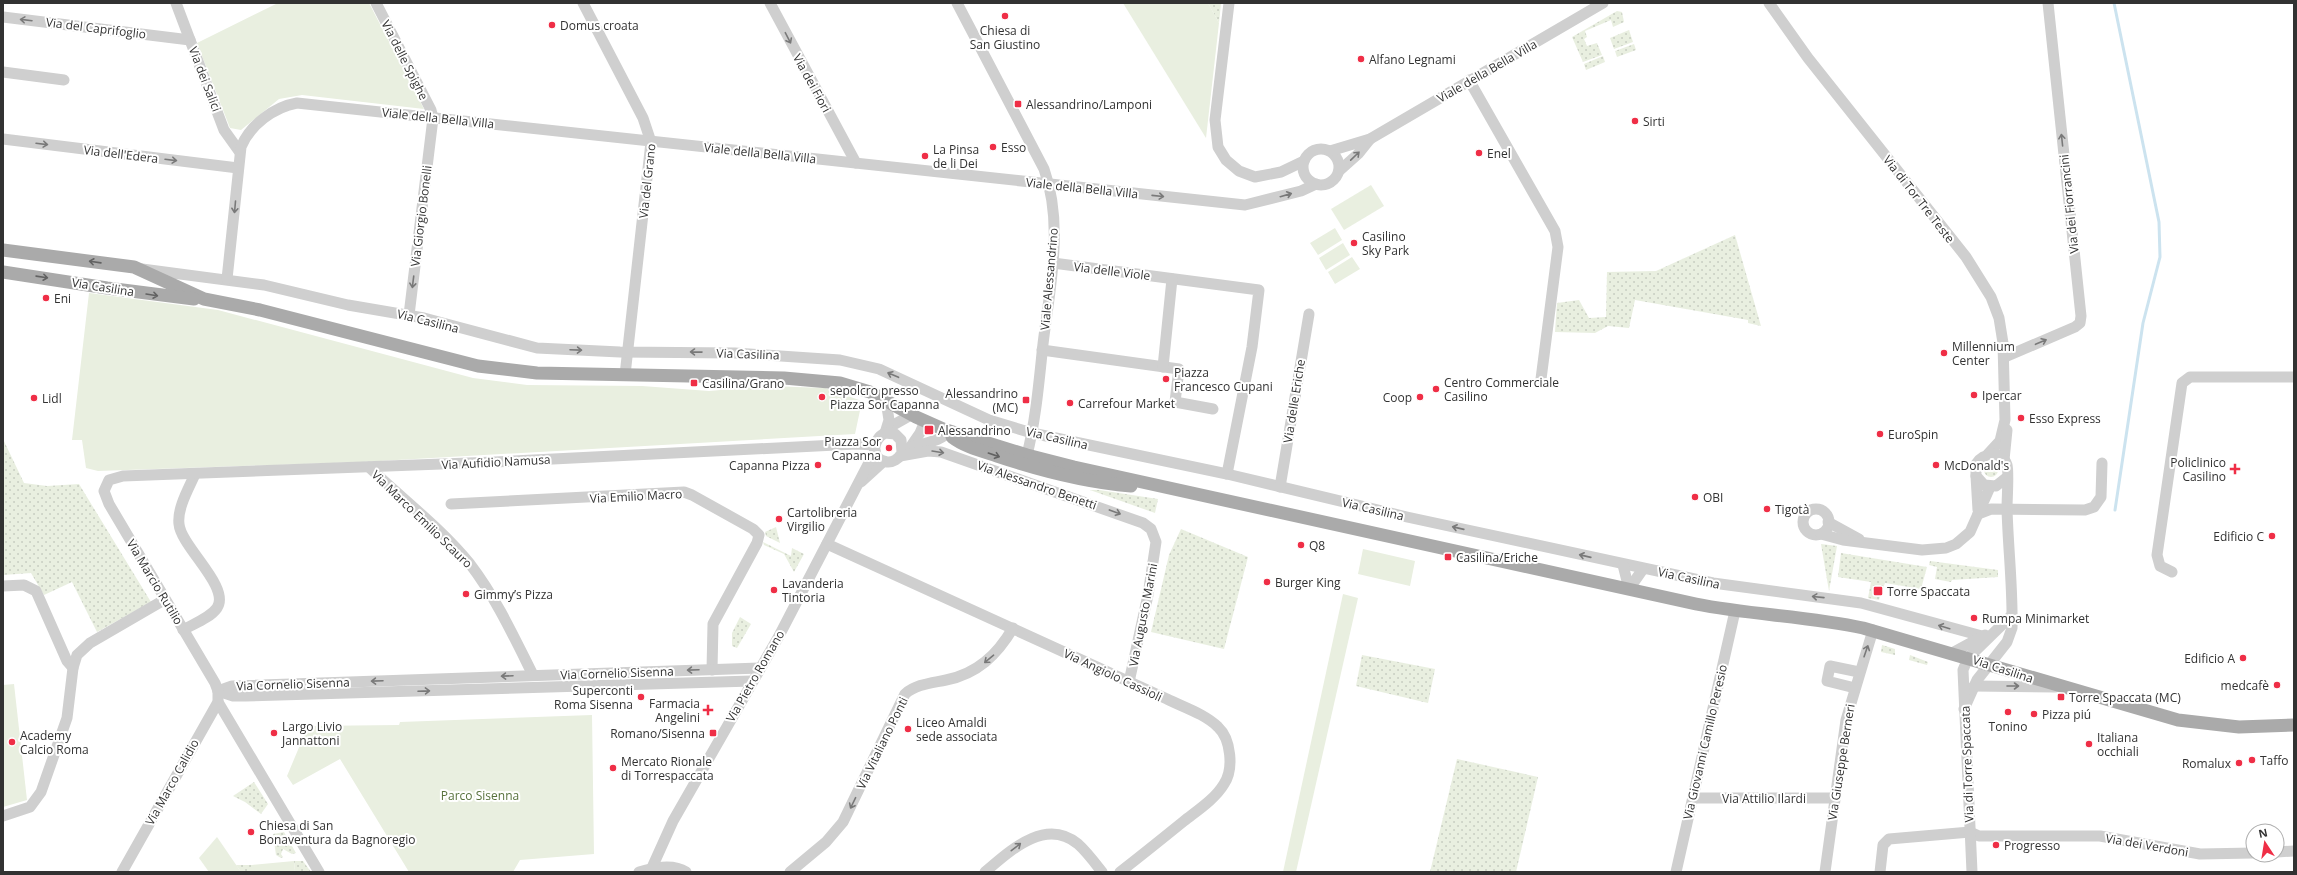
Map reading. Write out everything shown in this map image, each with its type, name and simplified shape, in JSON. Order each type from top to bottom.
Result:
[{"type":"main road","name":"Via Casilina","points":[[3,250],[134,267],[204,299]]},
{"type":"main road","name":"Via Casilina","points":[[3,272],[161,296],[204,299],[255,309],[478,366],[537,373],[823,380],[858,388],[911,415],[949,431],[1027,455],[1629,589],[1735,611],[1839,623],[1873,630],[2161,716],[2211,725],[2248,727],[2294,725]]},
{"type":"main road","name":"Via Casilina","points":[[949,431],[953,438],[963,444],[1041,471],[1111,484],[1171,487]]},
{"type":"street","name":"Via dei Salici","points":[[176,3],[224,130],[239,151]]},
{"type":"street","name":"Via delle Spighe","points":[[376,3],[433,118]]},
{"type":"street","name":"Via del Grano","points":[[583,3],[643,118],[651,142],[625,375]]},
{"type":"street","name":"Via dei Fiori","points":[[770,3],[856,163]]},
{"type":"street","name":"Viale Alessandrino","points":[[957,3],[1044,169],[1049,184],[1055,224],[1053,263],[1032,433],[1027,455]]},
{"type":"street","points":[[1229,3],[1215,120],[1218,147],[1226,160],[1239,171],[1255,177],[1281,172],[1304,161],[1304,174],[1316,184]]},
{"type":"street","name":"Viale della Bella Villa","points":[[1304,161],[1312,151],[1318,149],[1330,151],[1370,139],[1603,3]]},
{"type":"street","name":"Via di Tor Tre Teste","points":[[1769,3],[1808,58],[1975,271],[1997,312],[2005,357],[2005,420],[2008,437],[2004,460],[2008,468],[2006,478],[2011,616],[2009,638],[1988,664]]},
{"type":"street","name":"Via dei Fiorrancini","points":[[2005,357],[2075,327],[2080,323],[2081,316],[2048,3]]},
{"type":"street","name":"Via del Caprifoglio","points":[[3,17],[190,40]]},
{"type":"street","points":[[3,72],[64,80]]},
{"type":"street","points":[[1469,80],[1555,231],[1558,247],[1540,379]]},
{"type":"street","name":"Viale della Bella Villa","points":[[238,168],[239,151],[246,137],[265,117],[274,110],[290,104],[305,103],[651,142],[1245,205],[1301,191],[1316,184],[1327,184],[1332,181],[1339,170],[1358,154],[1370,139]]},
{"type":"street","name":"Via Giorgio Bonelli","points":[[409,315],[433,118]]},
{"type":"street","name":"Via dell'Edera","points":[[3,139],[238,168]]},
{"type":"street","points":[[1330,151],[1337,159],[1339,170]]},
{"type":"street","points":[[227,279],[238,168]]},
{"type":"street","name":"Via delle Viole","points":[[1053,263],[1259,290],[1252,347],[1227,474]]},
{"type":"street","name":"Via Casilina","points":[[134,267],[264,285],[353,306],[409,315],[537,348],[628,352],[735,353],[840,360],[878,369],[989,420],[1032,433],[1227,474],[1407,517],[1735,588],[1861,603],[1982,636]]},
{"type":"street","points":[[1163,367],[1172,279]]},
{"type":"street","name":"Via delle Eriche","points":[[1280,487],[1309,314]]},
{"type":"street","points":[[1042,350],[1179,370],[1175,402],[1213,409]]},
{"type":"street","points":[[2172,572],[2160,566],[2157,555],[2180,387],[2184,381],[2193,377],[2294,378]]},
{"type":"street","points":[[886,401],[889,420],[887,430]]},
{"type":"street","points":[[911,415],[878,437],[875,448],[878,457],[884,461],[893,461],[904,452],[920,434],[925,421]]},
{"type":"street","name":"Via di Tor Tre Teste","points":[[1978,514],[1976,476],[1977,462],[1988,454],[2000,441],[2005,420]]},
{"type":"street","points":[[887,430],[900,438],[904,452]]},
{"type":"street","points":[[904,452],[942,437],[949,431]]},
{"type":"street","name":"Via Aufidio Namusa","points":[[118,477],[369,467],[856,444],[875,448]]},
{"type":"street","name":"Via Pietro Romano","points":[[652,871],[672,821],[760,668],[859,484],[875,448]]},
{"type":"street","name":"Via Alessandro Benetti","points":[[904,452],[942,452],[1117,512],[1149,526],[1156,536],[1156,548]]},
{"type":"street","points":[[1988,454],[1996,455],[2004,460]]},
{"type":"street","name":"Via Pietro Romano","points":[[859,484],[884,461]]},
{"type":"street","points":[[1978,514],[1991,509],[2085,510],[2094,507],[2101,497],[2102,463]]},
{"type":"street","name":"Via Marco Emilio Scauro","points":[[369,467],[434,528],[469,564],[500,611],[533,675]]},
{"type":"street","points":[[183,630],[213,612],[219,601],[217,588],[213,580],[196,558],[180,527],[179,516],[195,474]]},
{"type":"street","name":"Via di Tor Tre Teste","points":[[1976,476],[1982,484],[1991,487],[2007,510]]},
{"type":"street","name":"Via Marcio Rutilio","points":[[118,477],[109,480],[105,487],[107,500],[164,600],[216,682],[218,697],[319,872]]},
{"type":"street","points":[[1991,487],[2001,484],[2006,478]]},
{"type":"street","name":"Via di Tor Tre Teste","points":[[1865,542],[1828,522],[1824,512],[1816,510],[1810,511],[1804,517],[1803,524],[1807,531],[1813,535],[1822,534],[1843,540],[1922,550],[1946,548],[1956,544],[1968,535],[1991,487]]},
{"type":"street","name":"Via Emilio Macro","points":[[451,504],[684,492],[690,493],[753,529],[759,535],[757,543],[712,627],[712,670]]},
{"type":"street","points":[[1822,534],[1826,530],[1828,522]]},
{"type":"street","name":"Via Angiolo Cassioli","points":[[827,544],[1129,682],[1192,712],[1217,726],[1226,740],[1229,764],[1226,781],[1214,796],[1125,871]]},
{"type":"street","name":"Via Augusto Marini","points":[[1129,682],[1148,596],[1156,548]]},
{"type":"street","points":[[1623,564],[1629,589]]},
{"type":"street","points":[[1629,589],[1643,569]]},
{"type":"street","points":[[3,586],[24,585],[36,591],[68,661],[73,668]]},
{"type":"street","points":[[3,816],[30,807],[41,792],[66,718],[73,668],[78,655],[85,647],[164,600]]},
{"type":"street","name":"Via Giovanni Camillo Peresio","points":[[1676,872],[1735,611]]},
{"type":"street","points":[[1968,658],[2002,627],[2011,616]]},
{"type":"street","points":[[1952,653],[1982,636],[2002,627]]},
{"type":"street","name":"Via Vitaliano Ponti","points":[[790,872],[826,842],[843,822],[905,694],[921,685],[956,678],[973,670],[994,655],[1013,628]]},
{"type":"street","name":"Via Giuseppe Berneri","points":[[1825,872],[1845,727],[1859,672],[1873,630]]},
{"type":"street","name":"Via di Torre Spaccata","points":[[1968,658],[1963,670],[1972,872]]},
{"type":"street","points":[[1964,709],[1974,686],[1988,664]]},
{"type":"street","points":[[1855,688],[1827,681],[1830,666],[1859,672]]},
{"type":"street","name":"Via Cornelio Sisenna","points":[[218,697],[232,686],[760,668]]},
{"type":"street","name":"Via Cornelio Sisenna","points":[[218,697],[752,681]]},
{"type":"street","name":"Via Casilina","points":[[1974,686],[2061,687]]},
{"type":"street","name":"Via Marco Calidio","points":[[122,872],[218,697]]},
{"type":"street","name":"Via Attilio Ilardi","points":[[1692,798],[1835,798]]},
{"type":"street","name":"Via dei Verdoni","points":[[1880,872],[1883,848],[1889,838],[1970,832],[1979,836],[2104,836],[2195,853],[2245,853]]},
{"type":"street","points":[[985,872],[1023,842],[1036,836],[1048,834],[1063,837],[1076,842],[1102,872]]},
{"type":"street","points":[[639,872],[675,868],[686,872]]},
{"type":"green space","points":[[278,3],[369,3],[424,109],[302,95],[279,99],[241,130],[230,128],[197,43]]},
{"type":"green space","points":[[1123,3],[1208,3],[1219,23],[1206,138]]},
{"type":"green space","points":[[1208,3],[1221,3],[1219,23]]},
{"type":"green space","points":[[1617,11],[1622,12],[1624,22],[1613,27],[1611,20],[1585,31],[1587,37],[1584,39],[1587,46],[1597,43],[1602,55],[1583,62],[1572,37]]},
{"type":"green space","points":[[1629,30],[1633,42],[1614,49],[1610,38]]},
{"type":"green space","points":[[1634,44],[1636,50],[1617,57],[1615,51]]},
{"type":"green space","points":[[1603,56],[1605,62],[1586,70],[1584,64]]},
{"type":"green space","points":[[1371,185],[1384,206],[1344,230],[1331,209]]},
{"type":"green space","points":[[1335,228],[1342,240],[1318,255],[1310,243]]},
{"type":"green space","points":[[1735,235],[1761,326],[1748,323],[1748,320],[1635,300],[1629,328],[1608,326],[1595,333],[1555,332],[1557,303],[1579,300],[1589,318],[1606,317],[1607,272],[1656,271]]},
{"type":"green space","points":[[1343,243],[1350,255],[1326,270],[1319,258]]},
{"type":"green space","points":[[1352,257],[1360,269],[1335,284],[1328,272]]},
{"type":"green space","points":[[89,293],[218,310],[473,378],[527,385],[642,386],[709,391],[768,386],[825,388],[862,401],[855,434],[362,462],[98,471],[86,468],[82,440],[72,440]]},
{"type":"green space","points":[[3,439],[24,483],[47,486],[79,484],[151,602],[97,632],[72,582],[44,595],[31,573],[3,575]]},
{"type":"green space","points":[[1988,463],[1994,463],[1998,467],[1998,473],[1994,477],[1988,477],[1984,473],[1984,467]]},
{"type":"green space","points":[[1090,490],[1158,499],[1155,513]]},
{"type":"green space","points":[[776,527],[780,543],[766,536],[765,532]]},
{"type":"green space","points":[[1181,529],[1248,557],[1224,649],[1151,632],[1169,555]]},
{"type":"green space","points":[[763,542],[791,556],[792,548],[804,554],[794,572],[784,554],[764,545]]},
{"type":"green space","points":[[1821,544],[1837,546],[1829,591]]},
{"type":"green space","points":[[1363,549],[1415,561],[1410,586],[1358,574]]},
{"type":"green space","points":[[1841,553],[1927,567],[1921,589],[1885,583],[1879,600],[1868,598],[1871,582],[1838,577]]},
{"type":"green space","points":[[1930,561],[1998,570],[1998,577],[1952,580],[1951,582],[1935,579],[1937,567],[1929,565]]},
{"type":"green space","points":[[1343,594],[1358,598],[1296,872],[1283,872]]},
{"type":"green space","points":[[740,617],[751,624],[737,648],[732,646],[732,633]]},
{"type":"green space","points":[[1882,645],[1895,649],[1895,655],[1881,652]]},
{"type":"green space","points":[[1362,655],[1435,669],[1428,703],[1356,686]]},
{"type":"green space","points":[[1910,655],[1928,662],[1927,665],[1909,660]]},
{"type":"green space","name":"Academy Calcio Roma","points":[[14,684],[27,800],[3,807],[3,685]]},
{"type":"green space","name":"Parco Sisenna","points":[[592,715],[594,854],[520,860],[513,872],[409,872],[340,759],[293,785],[287,776],[308,726],[399,725],[400,722]]},
{"type":"green space","points":[[1457,759],[1538,777],[1516,872],[1430,872]]},
{"type":"green space","points":[[254,782],[268,804],[261,814],[245,802],[233,796]]},
{"type":"green space","points":[[284,832],[296,853],[292,854],[283,849],[281,854],[283,857],[281,858],[276,855],[273,834]]},
{"type":"green space","points":[[217,837],[241,872],[209,872],[199,858]]},
{"type":"green space","points":[[294,861],[303,861],[311,872],[295,872]]},
{"type":"green space","points":[[294,861],[295,872],[252,872],[252,865]]},
{"type":"green space","points":[[236,865],[252,865],[252,872],[241,872]]},
{"type":"waterway","points":[[2114,3],[2159,222],[2160,257],[2143,323],[2115,510]]},
{"type":"place","name":"Chiesa di San Giustino","points":[[1005,16]]},
{"type":"place","name":"Domus croata","points":[[552,25]]},
{"type":"place","name":"Alfano Legnami","points":[[1361,59]]},
{"type":"place","name":"Alessandrino/Lamponi","points":[[1018,104]]},
{"type":"place","name":"Sirti","points":[[1635,121]]},
{"type":"place","name":"Esso","points":[[993,147]]},
{"type":"place","name":"Enel","points":[[1479,153]]},
{"type":"place","name":"La Pinsa de li Dei","points":[[925,156]]},
{"type":"place","name":"Casilino Sky Park","points":[[1354,243]]},
{"type":"place","name":"Eni","points":[[46,298]]},
{"type":"place","name":"Millennium Center","points":[[1944,353]]},
{"type":"place","name":"Piazza Francesco Cupani","points":[[1166,379]]},
{"type":"place","name":"Casilina/Grano","points":[[694,383]]},
{"type":"place","name":"Centro Commerciale Casilino","points":[[1436,389]]},
{"type":"place","name":"Ipercar","points":[[1974,395]]},
{"type":"place","name":"sepolcro presso Piazza Sor Capanna","points":[[822,397]]},
{"type":"place","name":"Coop","points":[[1420,397]]},
{"type":"place","name":"Lidl","points":[[34,398]]},
{"type":"place","name":"Alessandrino (MC)","points":[[1026,400]]},
{"type":"place","name":"Carrefour Market","points":[[1070,403]]},
{"type":"place","name":"Esso Express","points":[[2021,418]]},
{"type":"place","name":"Alessandrino","points":[[929,430]]},
{"type":"place","name":"EuroSpin","points":[[1880,434]]},
{"type":"place","name":"Piazza Sor Capanna","points":[[889,448]]},
{"type":"place","name":"Capanna Pizza","points":[[818,465]]},
{"type":"place","name":"McDonald's","points":[[1936,465]]},
{"type":"place","name":"Policlinico Casilino","points":[[2235,469]]},
{"type":"place","name":"OBI","points":[[1695,497]]},
{"type":"place","name":"Tigotà","points":[[1767,509]]},
{"type":"place","name":"Cartolibreria Virgilio","points":[[779,519]]},
{"type":"place","name":"Edificio C","points":[[2272,536]]},
{"type":"place","name":"Q8","points":[[1301,545]]},
{"type":"place","name":"Casilina/Eriche","points":[[1448,557]]},
{"type":"place","name":"Burger King","points":[[1267,582]]},
{"type":"place","name":"Lavanderia Tintoria","points":[[774,590]]},
{"type":"place","name":"Torre Spaccata","points":[[1878,591]]},
{"type":"place","name":"Gimmy’s Pizza","points":[[466,594]]},
{"type":"place","name":"Rumpa Minimarket","points":[[1974,618]]},
{"type":"place","name":"Edificio A","points":[[2243,658]]},
{"type":"place","name":"medcafè","points":[[2277,685]]},
{"type":"place","name":"Superconti Roma Sisenna","points":[[641,697]]},
{"type":"place","name":"Torre Spaccata (MC)","points":[[2061,697]]},
{"type":"place","name":"Farmacia Angelini","points":[[708,710]]},
{"type":"place","name":"Tonino","points":[[2008,712]]},
{"type":"place","name":"Pizza piú","points":[[2034,714]]},
{"type":"place","name":"Liceo Amaldi sede associata","points":[[908,729]]},
{"type":"place","name":"Largo Livio Jannattoni","points":[[274,733]]},
{"type":"place","name":"Romano/Sisenna","points":[[713,733]]},
{"type":"place","name":"Academy Calcio Roma","points":[[12,742]]},
{"type":"place","name":"Italiana occhiali","points":[[2089,744]]},
{"type":"place","name":"Taffo","points":[[2252,760]]},
{"type":"place","name":"Romalux","points":[[2239,763]]},
{"type":"place","name":"Mercato Rionale di Torrespaccata","points":[[613,768]]},
{"type":"place","name":"Chiesa di San Bonaventura da Bagnoregio","points":[[251,832]]},
{"type":"place","name":"Progresso","points":[[1996,845]]}]
